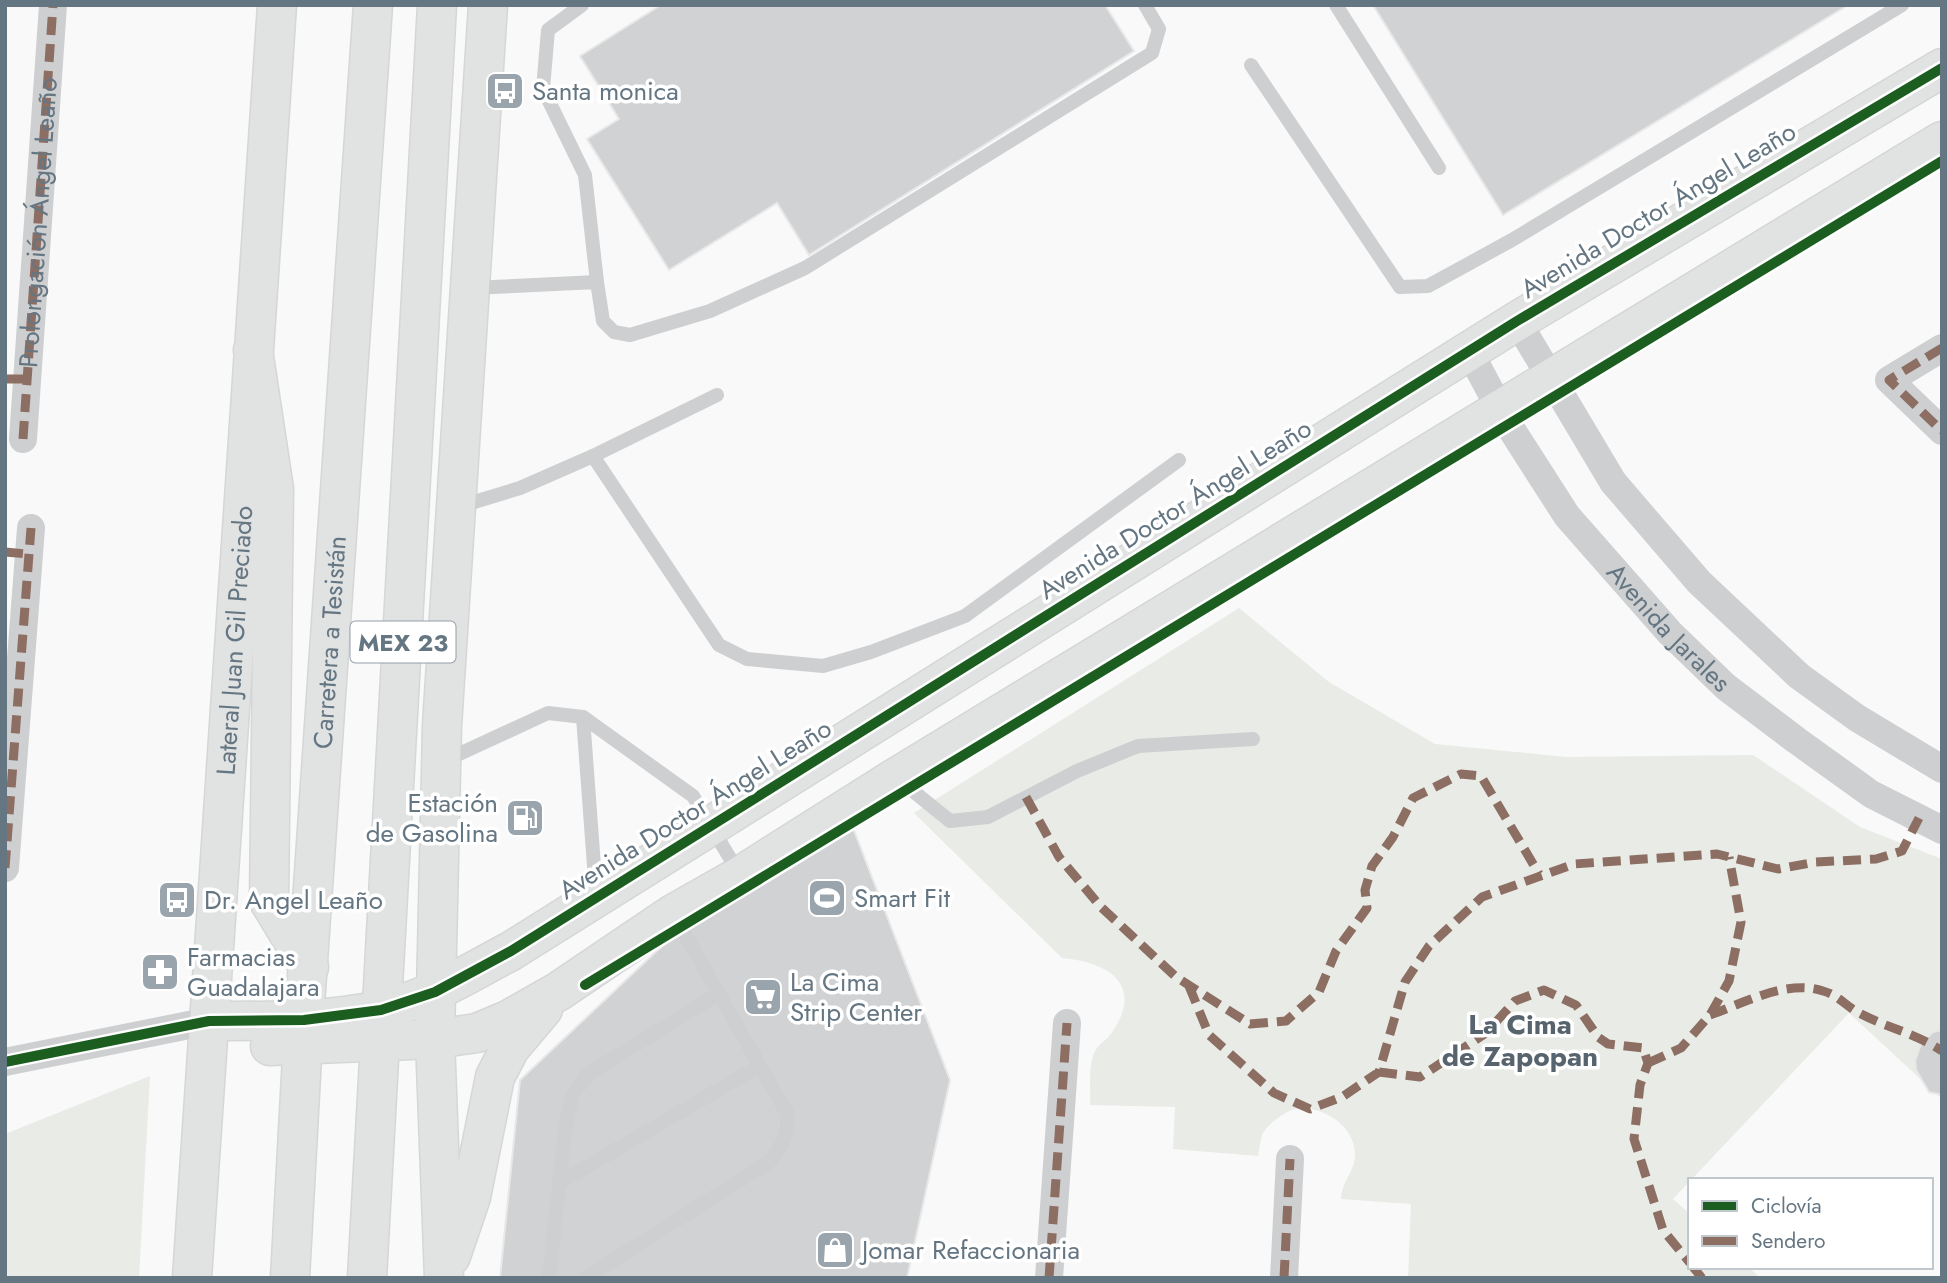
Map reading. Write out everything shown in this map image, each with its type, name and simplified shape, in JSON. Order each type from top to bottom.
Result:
[{"type":"main road","name":"Lateral Juan Gil Preciado","points":[[192,1278],[277,5]]},
{"type":"main road","name":"Carretera a Tesistán","points":[[290,1278],[373,5]]},
{"type":"main road","name":"MEX 23","points":[[366,1278],[437,5]]},
{"type":"main road","points":[[444,1276],[435,1039],[441,762],[488,5]]},
{"type":"main road","name":"Avenida Doctor Ángel Leaño","points":[[435,992],[511,951],[596,895],[844,744],[1517,321],[1942,68]]},
{"type":"main road","points":[[209,1032],[304,1034],[380,1027],[435,1039],[477,1033],[559,991],[673,914],[740,876],[885,784],[1942,141]]},
{"type":"main road","points":[[253,350],[274,489],[269,901],[309,967]]},
{"type":"main road","points":[[844,744],[885,784]]},
{"type":"main road","points":[[444,1276],[471,1197],[495,1077],[510,1048],[559,991]]},
{"type":"main road","points":[[380,1027],[435,992]]},
{"type":"street","name":"Prolongación Ángel Leaño","points":[[23,439],[16,379],[53,5]]},
{"type":"street","name":"Avenida Jarales","points":[[1517,321],[1613,482],[1707,591],[1799,676],[1857,718],[1942,769]]},
{"type":"street","points":[[1942,348],[1889,380],[1942,431]]},
{"type":"street","name":"Avenida Jarales","points":[[1469,351],[1500,409],[1567,516],[1670,633],[1726,687],[1871,794],[1942,830]]},
{"type":"street","points":[[5,868],[21,545]]},
{"type":"street","points":[[1049,1278],[1067,1023]]},
{"type":"street","points":[[5,1062],[166,1029],[209,1032]]},
{"type":"street","points":[[1284,1278],[1290,1159]]},
{"type":"lane","points":[[582,5],[548,30],[543,89],[585,175],[603,321],[614,332],[630,335],[710,311],[805,268],[1152,53],[1159,29],[1145,5]]},
{"type":"lane","points":[[1336,5],[1439,168]]},
{"type":"lane","points":[[1251,65],[1400,287],[1428,286],[1524,233],[1902,5]]},
{"type":"lane","points":[[470,289],[597,282]]},
{"type":"lane","points":[[456,508],[520,488],[717,396]]},
{"type":"lane","points":[[593,456],[719,645],[747,660],[823,666],[871,652],[965,616],[1179,460]]},
{"type":"lane","points":[[441,762],[548,713],[583,716],[693,796],[740,876]]},
{"type":"lane","points":[[583,716],[596,895]]},
{"type":"lane","points":[[885,784],[950,821],[988,817],[1077,771],[1138,746],[1253,739]]},
{"type":"lane","points":[[585,1278],[769,1162],[782,1147],[789,1130],[787,1113],[673,914]]},
{"type":"lane","points":[[549,1278],[572,1096],[588,1074],[718,994]]},
{"type":"lane","points":[[559,1183],[760,1066]]},
{"type":"shaded area","name":"La Cima de Zapopan","points":[[1239,608],[1329,682],[1435,744],[1566,757],[1753,755],[1860,827],[1942,859],[1942,1099],[1849,1013],[1693,1178],[1688,1178],[1688,1183],[1673,1199],[1688,1212],[1688,1269],[1751,1269],[1760,1278],[1408,1278],[1411,1204],[1341,1199],[1355,1153],[1349,1134],[1335,1119],[1326,1114],[1306,1109],[1292,1110],[1284,1114],[1263,1133],[1258,1156],[1173,1149],[1175,1107],[1090,1105],[1093,1056],[1122,1015],[1125,1000],[1123,988],[1107,970],[1079,960],[1062,958],[914,813]]},
{"type":"shaded area","points":[[150,1076],[139,1278],[5,1278],[5,1134]]},
{"type":"building","points":[[661,5],[1105,5],[1134,51],[809,255],[777,203],[669,270],[587,139],[619,119],[580,56]]},
{"type":"building","points":[[1373,5],[1848,5],[1503,215]]},
{"type":"building","name":"La Cima Strip Center","points":[[850,820],[950,1080],[907,1278],[500,1278],[520,1080],[696,914]]},
{"type":"building","points":[[1942,1030],[1942,1095],[1929,1092],[1916,1070],[1915,1061],[1921,1044],[1933,1032]]},
{"type":"marked path","points":[[23,439],[53,5]]},
{"type":"marked path","points":[[1942,348],[1889,380],[1942,431]]},
{"type":"marked path","points":[[5,379],[27,379]]},
{"type":"marked path","points":[[5,868],[31,528]]},
{"type":"marked path","points":[[5,552],[27,554]]},
{"type":"marked path","points":[[1026,797],[1059,857],[1101,907],[1176,977],[1250,1024],[1286,1021],[1319,992],[1336,951],[1367,908],[1365,890],[1372,866],[1393,837],[1413,798],[1461,774],[1481,776],[1539,874]]},
{"type":"marked path","points":[[1189,986],[1209,1035],[1274,1093],[1310,1109],[1342,1097],[1379,1072],[1405,982],[1429,946],[1482,897],[1574,864],[1717,854],[1778,869],[1816,862],[1876,859],[1902,851],[1919,818]]},
{"type":"marked path","points":[[1648,1063],[1681,1048],[1710,1015],[1729,981],[1741,922],[1729,857]]},
{"type":"marked path","points":[[1710,1015],[1780,990],[1809,988],[1828,993],[1859,1013],[1942,1051]]},
{"type":"marked path","points":[[1379,1072],[1420,1077],[1486,1033],[1515,1001],[1544,990],[1576,1005],[1598,1037],[1608,1044],[1643,1048],[1648,1063],[1640,1085],[1634,1139],[1663,1230],[1688,1261]]},
{"type":"marked path","points":[[1049,1278],[1067,1023]]},
{"type":"marked path","points":[[1284,1278],[1290,1159]]},
{"type":"marked path","points":[[1695,1269],[1702,1278]]},
{"type":"cycle path","points":[[5,1062],[209,1021],[304,1020],[381,1010],[435,992],[511,951],[1517,321],[1942,68]]},
{"type":"cycle path","points":[[585,985],[1942,161]]},
{"type":"place","name":"Santa monica","points":[[505,91]]},
{"type":"place","name":"Estación de Gasolina","points":[[525,818]]},
{"type":"place","name":"Smart Fit","points":[[827,898]]},
{"type":"place","name":"Dr. Angel Leaño","points":[[177,900]]},
{"type":"place","name":"Farmacias Guadalajara","points":[[160,972]]},
{"type":"place","name":"La Cima Strip Center","points":[[763,997]]},
{"type":"place","name":"Jomar Refaccionaria","points":[[835,1250]]},
{"type":"district","name":"La Cima de Zapopan","points":[[1520,1040]]}]
